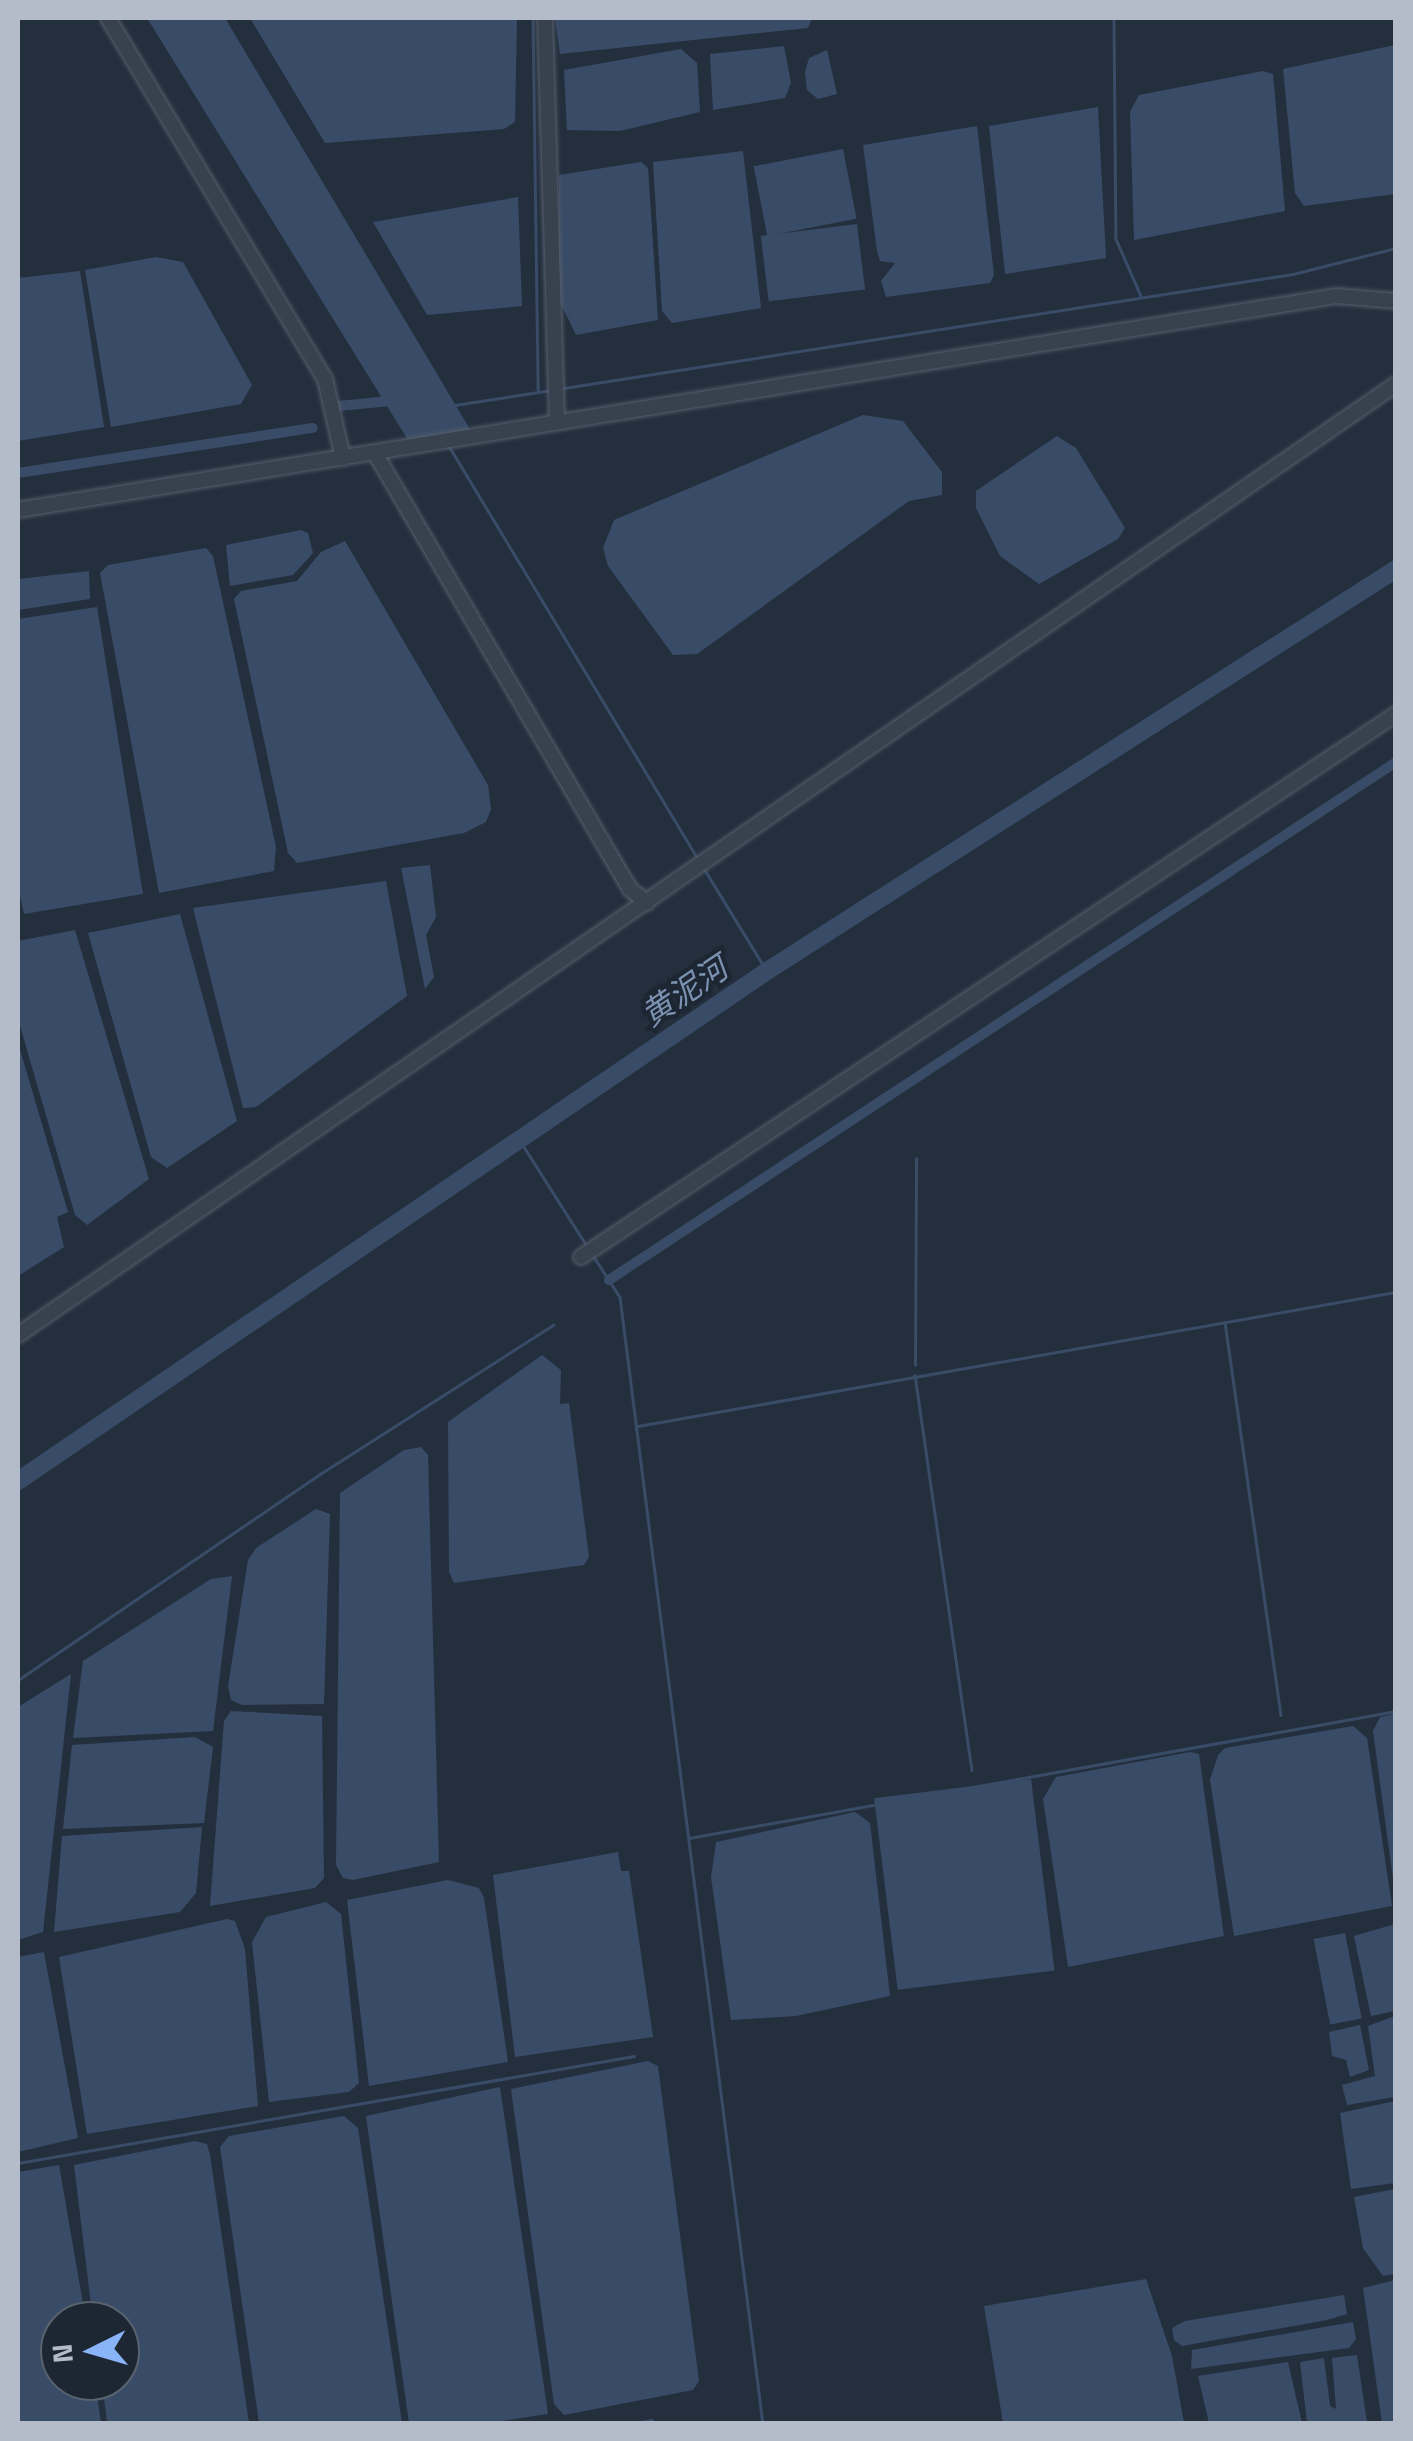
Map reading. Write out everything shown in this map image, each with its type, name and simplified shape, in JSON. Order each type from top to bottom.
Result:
[{"type":"street","points":[[108,18],[325,379],[344,458]]},
{"type":"street","points":[[545,18],[557,423]]},
{"type":"street","points":[[18,510],[1337,296],[1396,301]]},
{"type":"street","points":[[18,1335],[1396,384]]},
{"type":"street","points":[[375,453],[630,888],[646,903]]},
{"type":"street","points":[[581,1257],[1396,714]]},
{"type":"water","points":[[147,18],[225,18],[471,431],[408,440]]},
{"type":"water","points":[[250,18],[517,18],[515,122],[504,129],[325,143]]},
{"type":"water","points":[[555,18],[812,18],[808,28],[560,54]]},
{"type":"water","points":[[1395,45],[1395,194],[1304,206],[1295,193],[1283,69]]},
{"type":"water","points":[[784,46],[791,83],[785,98],[713,110],[710,54]]},
{"type":"water","points":[[681,49],[697,63],[700,112],[620,131],[567,130],[564,70]]},
{"type":"water","points":[[827,50],[837,94],[818,99],[807,90],[805,72],[809,58]]},
{"type":"water","points":[[1263,71],[1273,74],[1285,211],[1134,240],[1130,112],[1139,95]]},
{"type":"water","points":[[1098,107],[1106,258],[1005,274],[989,126]]},
{"type":"water","points":[[977,126],[994,275],[990,283],[886,297],[881,281],[895,263],[880,261],[877,251],[863,145]]},
{"type":"water","points":[[843,149],[857,219],[767,236],[754,166]]},
{"type":"water","points":[[743,151],[761,308],[672,323],[662,311],[653,162]]},
{"type":"water","points":[[641,162],[648,168],[658,320],[576,335],[559,300],[559,175]]},
{"type":"water","points":[[518,197],[522,306],[427,315],[373,222]]},
{"type":"water","points":[[857,224],[865,290],[769,301],[761,236]]},
{"type":"water","points":[[156,257],[183,262],[252,385],[241,404],[111,427],[85,270]]},
{"type":"water","points":[[80,271],[104,427],[18,441],[18,278]]},
{"type":"water","points":[[863,415],[903,421],[942,472],[942,495],[909,501],[697,654],[673,655],[608,566],[603,548],[614,520]]},
{"type":"water","points":[[1057,436],[1076,448],[1125,528],[1118,539],[1039,584],[1000,556],[976,508],[976,491]]},
{"type":"water","points":[[301,530],[308,533],[313,553],[293,575],[230,586],[226,545]]},
{"type":"water","points":[[345,541],[488,785],[491,809],[486,822],[464,833],[297,863],[288,853],[234,599],[241,591],[297,581],[321,552]]},
{"type":"water","points":[[206,548],[213,556],[276,847],[274,871],[159,893],[100,573],[108,565]]},
{"type":"water","points":[[89,571],[90,599],[18,610],[18,579]]},
{"type":"water","points":[[97,607],[143,894],[24,914],[18,886],[18,619]]},
{"type":"water","points":[[430,865],[436,917],[426,935],[434,977],[425,989],[401,868]]},
{"type":"water","points":[[386,881],[407,996],[256,1107],[243,1108],[193,908]]},
{"type":"water","points":[[180,914],[237,1121],[167,1168],[151,1157],[88,933]]},
{"type":"water","points":[[75,930],[149,1179],[87,1225],[75,1215],[18,1019],[18,941]]},
{"type":"water","points":[[18,1043],[68,1212],[57,1217],[64,1247],[18,1276]]},
{"type":"water","points":[[542,1355],[561,1370],[560,1404],[569,1403],[589,1557],[584,1565],[454,1583],[449,1572],[448,1422]]},
{"type":"water","points":[[421,1447],[428,1455],[439,1862],[353,1880],[343,1878],[336,1865],[340,1493],[404,1450]]},
{"type":"water","points":[[316,1509],[330,1514],[324,1704],[242,1705],[231,1700],[228,1686],[248,1560],[256,1548]]},
{"type":"water","points":[[232,1576],[213,1731],[73,1738],[83,1661],[211,1579]]},
{"type":"water","points":[[71,1674],[43,1932],[18,1940],[18,1707]]},
{"type":"water","points":[[231,1711],[322,1716],[324,1878],[315,1888],[210,1906],[224,1721]]},
{"type":"water","points":[[1396,1714],[1395,1894],[1373,1731],[1380,1717]]},
{"type":"water","points":[[1353,1726],[1367,1738],[1392,1906],[1234,1936],[1210,1780],[1218,1755],[1225,1748]]},
{"type":"water","points":[[195,1737],[213,1747],[204,1823],[63,1829],[72,1745]]},
{"type":"water","points":[[1190,1752],[1199,1754],[1224,1936],[1068,1967],[1043,1799],[1056,1777]]},
{"type":"water","points":[[1031,1779],[1055,1971],[898,1990],[874,1798]]},
{"type":"water","points":[[855,1812],[870,1823],[890,1996],[796,2016],[731,2020],[711,1877],[716,1842]]},
{"type":"water","points":[[202,1827],[196,1893],[180,1912],[54,1932],[62,1836]]},
{"type":"water","points":[[618,1852],[621,1871],[629,1871],[653,2037],[515,2057],[493,1875]]},
{"type":"water","points":[[448,1880],[479,1888],[484,1898],[508,2062],[369,2086],[347,1900]]},
{"type":"water","points":[[326,1902],[341,1914],[359,2083],[349,2092],[269,2102],[252,1942],[266,1917]]},
{"type":"water","points":[[227,1919],[235,1921],[245,1949],[258,2106],[87,2134],[59,1957]]},
{"type":"water","points":[[1395,1924],[1395,2011],[1371,2016],[1354,1936]]},
{"type":"water","points":[[1345,1933],[1362,2018],[1330,2025],[1314,1939]]},
{"type":"water","points":[[44,1952],[78,2138],[18,2152],[18,1957]]},
{"type":"water","points":[[1395,2016],[1395,2097],[1347,2105],[1342,2085],[1375,2076],[1368,2026]]},
{"type":"water","points":[[1360,2025],[1369,2070],[1350,2077],[1346,2060],[1332,2056],[1329,2032]]},
{"type":"water","points":[[648,2061],[658,2066],[699,2381],[693,2390],[564,2415],[554,2404],[511,2089]]},
{"type":"water","points":[[500,2087],[548,2414],[489,2423],[409,2423],[366,2116]]},
{"type":"water","points":[[1395,2101],[1395,2183],[1351,2189],[1340,2113]]},
{"type":"water","points":[[344,2116],[358,2128],[402,2423],[259,2423],[220,2147],[229,2136]]},
{"type":"water","points":[[195,2141],[207,2144],[249,2423],[107,2423],[104,2401],[140,2401],[140,2301],[91,2301],[74,2165]]},
{"type":"water","points":[[59,2165],[83,2301],[40,2301],[40,2401],[98,2401],[101,2423],[18,2423],[18,2172]]},
{"type":"water","points":[[1395,2189],[1395,2274],[1383,2276],[1363,2248],[1354,2197]]},
{"type":"water","points":[[1146,2279],[1172,2356],[1184,2423],[1003,2423],[984,2306]]},
{"type":"water","points":[[1395,2280],[1395,2423],[1382,2423],[1363,2288]]},
{"type":"water","points":[[1344,2295],[1347,2314],[1327,2320],[1182,2346],[1174,2340],[1172,2328],[1185,2321]]},
{"type":"water","points":[[1353,2322],[1356,2339],[1349,2348],[1191,2369],[1192,2350]]},
{"type":"water","points":[[1357,2355],[1367,2422],[1307,2423],[1300,2362],[1324,2358],[1330,2406],[1336,2409],[1332,2358]]},
{"type":"water","points":[[1288,2362],[1302,2423],[1209,2423],[1198,2376]]},
{"type":"waterway","points":[[533,18],[538,391]]},
{"type":"waterway","points":[[1114,18],[1116,239],[1141,296]]},
{"type":"waterway","points":[[564,388],[1293,274],[1396,248]]},
{"type":"waterway","points":[[455,405],[551,390]]},
{"type":"waterway","points":[[338,406],[391,401]]},
{"type":"waterway","points":[[18,473],[313,428]]},
{"type":"waterway","points":[[449,446],[698,858]]},
{"type":"waterway","name":"黄泥河","points":[[18,1481],[767,971],[1396,569]]},
{"type":"waterway","points":[[609,1280],[1396,762]]},
{"type":"waterway","points":[[705,870],[767,971]]},
{"type":"waterway","points":[[519,1139],[587,1246]]},
{"type":"waterway","points":[[915,1365],[916,1159]]},
{"type":"waterway","points":[[594,1257],[620,1297],[763,2424]]},
{"type":"waterway","points":[[638,1426],[1396,1292]]},
{"type":"waterway","points":[[1225,1322],[1281,1715]]},
{"type":"waterway","points":[[18,1680],[320,1474],[553,1325]]},
{"type":"waterway","points":[[915,1375],[972,1770]]},
{"type":"waterway","points":[[689,1838],[1396,1711]]},
{"type":"waterway","points":[[18,2163],[634,2056]]},
{"type":"waterway","points":[[632,2424],[652,2420]]}]
